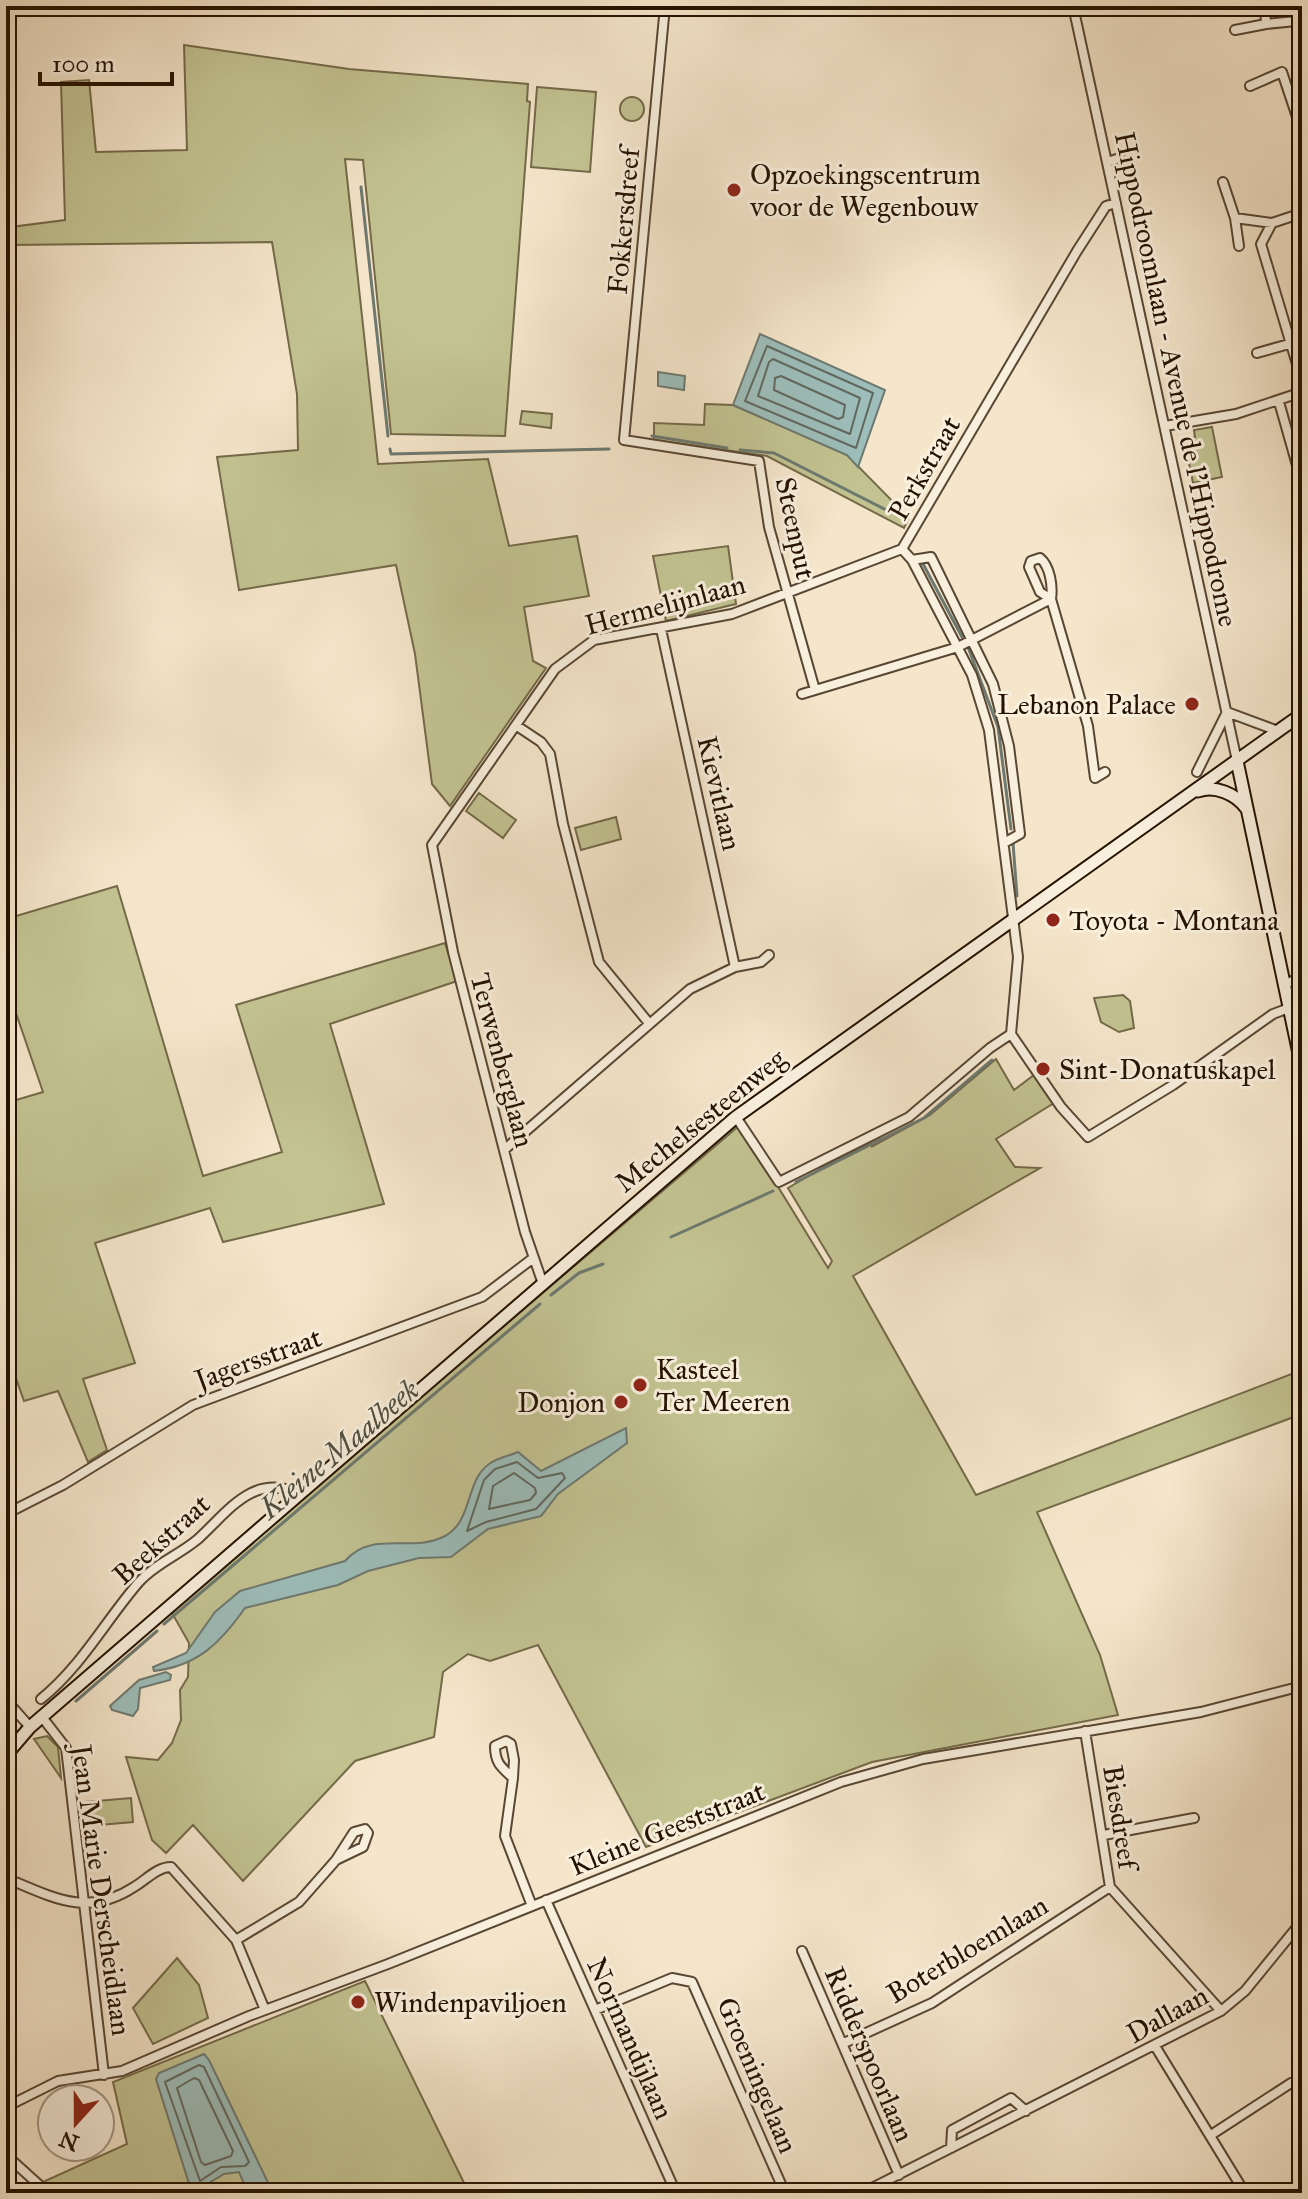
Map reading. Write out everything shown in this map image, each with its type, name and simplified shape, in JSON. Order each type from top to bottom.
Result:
[{"type":"main road","name":"Mechelsesteenweg","points":[[6,1755],[30,1727],[79,1685],[112,1649],[226,1558],[736,1117],[1302,714]]},
{"type":"main road","points":[[1237,761],[1302,1068]]},
{"type":"main road","points":[[1187,797],[1209,788],[1235,796],[1247,808]]},
{"type":"street","name":"Fokkersdreef","points":[[624,440],[665,6]]},
{"type":"street","name":"Hippodroomlaan - Avenue de l'Hippodrome","points":[[1073,6],[1237,761]]},
{"type":"street","points":[[1265,6],[1266,24]]},
{"type":"street","points":[[1235,30],[1296,21],[1302,17]]},
{"type":"street","points":[[1250,86],[1282,72],[1302,132]]},
{"type":"street","points":[[1107,162],[1120,158]]},
{"type":"street","points":[[1223,182],[1235,218],[1239,246]]},
{"type":"street","name":"Perkstraat","points":[[1011,1034],[1018,963],[989,730],[972,675],[912,560],[902,549],[1086,237],[1106,206],[1116,203]]},
{"type":"street","points":[[1235,218],[1272,223],[1302,213]]},
{"type":"street","points":[[1272,223],[1263,235],[1262,254],[1302,381]]},
{"type":"street","points":[[1257,353],[1289,344]]},
{"type":"street","points":[[1165,426],[1236,414],[1302,392]]},
{"type":"street","points":[[1279,402],[1302,483]]},
{"type":"street","name":"Steenput","points":[[624,440],[759,461],[769,527],[815,690]]},
{"type":"street","name":"Hermelijnlaan","points":[[432,845],[555,669],[594,640],[732,614],[787,590],[902,549]]},
{"type":"street","points":[[912,560],[931,557],[974,639],[993,684],[1013,772],[1020,834],[1004,843]]},
{"type":"street","points":[[802,694],[958,647],[1051,599],[1088,726],[1095,778],[1105,772]]},
{"type":"street","name":"Kievitlaan","points":[[661,629],[735,967]]},
{"type":"street","points":[[1197,772],[1227,712],[1278,731]]},
{"type":"street","points":[[517,726],[541,742],[550,754],[563,824],[599,962],[648,1022]]},
{"type":"street","name":"Terwenberglaan","points":[[432,845],[453,952],[532,1259],[543,1284]]},
{"type":"street","points":[[504,1150],[648,1022],[690,989],[735,967],[761,962],[769,955]]},
{"type":"street","points":[[1284,985],[1302,976]]},
{"type":"street","points":[[736,1117],[779,1182],[909,1117],[1011,1034],[1061,1107],[1088,1137],[1173,1085],[1273,1014],[1289,1008]]},
{"type":"street","name":"Jagersstraat","points":[[6,1514],[63,1485],[193,1405],[482,1297],[532,1259]]},
{"type":"street","name":"Beekstraat","points":[[41,1699],[66,1675],[139,1582],[195,1541],[235,1502],[278,1486],[300,1494]]},
{"type":"street","name":"Kleine Geeststraat","points":[[6,2107],[68,2078],[104,2075],[841,1782],[923,1759],[1201,1712],[1302,1686]]},
{"type":"street","points":[[6,1700],[30,1727]]},
{"type":"street","name":"Jean Marie Derscheidlaan","points":[[42,1717],[66,1748],[104,2075]]},
{"type":"street","name":"Biesdreef","points":[[1085,1731],[1110,1887],[1221,2011]]},
{"type":"street","points":[[513,1778],[505,1836],[532,1906]]},
{"type":"street","points":[[1104,1835],[1194,1818]]},
{"type":"street","points":[[236,1940],[299,1902],[336,1860]]},
{"type":"street","points":[[6,1878],[63,1902],[85,1903],[125,1893],[167,1866],[175,1869],[236,1940],[265,2010]]},
{"type":"street","name":"Boterbloemlaan","points":[[844,2043],[932,2003],[1110,1887]]},
{"type":"street","name":"Normandijlaan","points":[[546,1900],[676,2193]]},
{"type":"street","name":"Dallaan","points":[[862,2193],[1221,2011],[1245,1991],[1301,1927]]},
{"type":"street","name":"Ridderspoorlaan","points":[[802,1951],[899,2175]]},
{"type":"street","name":"Groeningelaan","points":[[595,2010],[672,1978],[692,1982],[785,2193]]},
{"type":"street","points":[[1155,2046],[1245,2193]]},
{"type":"street","points":[[1211,2135],[1291,2083]]},
{"type":"street","name":"Dallaan","points":[[951,2148],[952,2130],[1011,2098],[1026,2111]]},
{"type":"street","points":[[6,2155],[48,2193]]},
{"type":"street","points":[[1284,2193],[1301,2190]]},
{"type":"green space","points":[[184,45],[349,69],[528,84],[527,101],[530,102],[505,436],[391,434],[363,160],[345,159],[378,464],[488,459],[509,546],[577,536],[589,596],[524,607],[533,661],[546,668],[450,806],[432,784],[415,654],[396,565],[239,590],[217,457],[298,450],[297,394],[272,242],[11,245],[11,227],[65,220],[61,82],[89,80],[96,152],[187,150]]},
{"type":"green space","points":[[537,87],[596,92],[590,172],[531,167]]},
{"type":"green space","points":[[632,97],[643,104],[644,109],[637,120],[632,121],[621,114],[620,109],[627,98]]},
{"type":"green space","points":[[705,404],[733,405],[847,455],[909,518],[904,528],[767,456],[654,440],[654,423],[704,425]]},
{"type":"green space","points":[[522,411],[552,414],[551,428],[520,424]]},
{"type":"green space","points":[[1212,427],[1222,477],[1193,483],[1184,439],[1195,437],[1194,430]]},
{"type":"green space","points":[[728,546],[736,604],[666,621],[653,556]]},
{"type":"green space","points":[[479,793],[516,820],[503,838],[466,811]]},
{"type":"green space","points":[[616,817],[621,839],[581,850],[575,828]]},
{"type":"green space","points":[[117,886],[203,1176],[282,1152],[236,1005],[445,943],[457,981],[330,1024],[384,1204],[223,1242],[210,1208],[95,1243],[135,1363],[83,1379],[107,1450],[88,1462],[58,1391],[24,1401],[6,1350],[6,1103],[43,1092],[6,984],[6,919]]},
{"type":"green space","points":[[1123,995],[1130,1001],[1134,1028],[1119,1032],[1101,1022],[1094,998]]},
{"type":"green space","points":[[996,1059],[1014,1090],[1034,1075],[1054,1103],[996,1139],[1015,1167],[1040,1168],[853,1276],[976,1495],[1302,1370],[1302,1414],[1037,1512],[1100,1655],[1118,1715],[872,1762],[646,1847],[538,1645],[490,1661],[468,1654],[443,1672],[434,1737],[355,1761],[243,1881],[193,1825],[166,1853],[152,1840],[126,1757],[158,1760],[172,1743],[181,1720],[180,1690],[188,1677],[189,1643],[172,1613],[210,1576],[740,1125],[828,1268],[832,1261],[788,1188],[839,1158],[881,1139],[871,1147],[930,1115]]},
{"type":"green space","points":[[47,1736],[58,1747],[61,1778],[34,1739]]},
{"type":"green space","points":[[131,1798],[133,1822],[88,1826],[86,1802]]},
{"type":"green space","points":[[177,1958],[199,1985],[208,2018],[153,2044],[133,2008]]},
{"type":"green space","points":[[365,1981],[469,2193],[58,2193],[45,2181],[85,2163],[116,2163],[116,2149],[127,2144],[116,2083],[113,2082]]},
{"type":"water","points":[[760,334],[885,390],[858,467],[847,455],[733,405]]},
{"type":"water","points":[[658,372],[685,376],[684,390],[658,386]]},
{"type":"water","points":[[626,1428],[627,1443],[558,1494],[541,1516],[488,1529],[451,1557],[419,1558],[368,1571],[338,1585],[245,1608],[217,1642],[196,1658],[154,1671],[153,1667],[186,1653],[215,1612],[240,1591],[345,1561],[368,1546],[419,1543],[445,1536],[460,1521],[476,1480],[492,1462],[518,1452],[541,1471]]},
{"type":"water","points":[[166,1672],[171,1675],[170,1680],[140,1688],[138,1709],[133,1716],[112,1710],[110,1706],[139,1680]]},
{"type":"water","points":[[204,2054],[273,2193],[248,2193],[239,2172],[224,2174],[209,2183],[212,2193],[192,2193],[156,2079],[159,2073]]},
{"type":"waterway","points":[[361,187],[388,436]]},
{"type":"waterway","points":[[652,436],[727,448]]},
{"type":"waterway","points":[[390,449],[391,454],[609,449]]},
{"type":"waterway","points":[[740,450],[774,453],[902,518]]},
{"type":"waterway","points":[[922,562],[962,637]]},
{"type":"waterway","points":[[968,647],[998,727],[1011,829]]},
{"type":"waterway","points":[[1013,843],[1017,896]]},
{"type":"waterway","points":[[796,1182],[924,1118],[992,1060]]},
{"type":"waterway","points":[[671,1237],[773,1191]]},
{"type":"waterway","name":"Kleine Maalbeek","points":[[551,1295],[579,1273],[603,1264]]},
{"type":"waterway","name":"Kleine Maalbeek","points":[[164,1624],[540,1304]]},
{"type":"waterway","name":"Kleine Maalbeek","points":[[76,1701],[157,1631]]},
{"type":"place","name":"Opzoekingscentrum voor de Wegenbouw","points":[[734,190]]},
{"type":"place","name":"Lebanon Palace","points":[[1192,704]]},
{"type":"place","name":"Toyota - Montana","points":[[1053,920]]},
{"type":"place","name":"Sint-Donatuskapel","points":[[1043,1069]]},
{"type":"place","name":"Kasteel Ter Meeren","points":[[640,1385]]},
{"type":"place","name":"Donjon","points":[[621,1402]]},
{"type":"place","name":"Windenpaviljoen","points":[[358,2002]]}]
